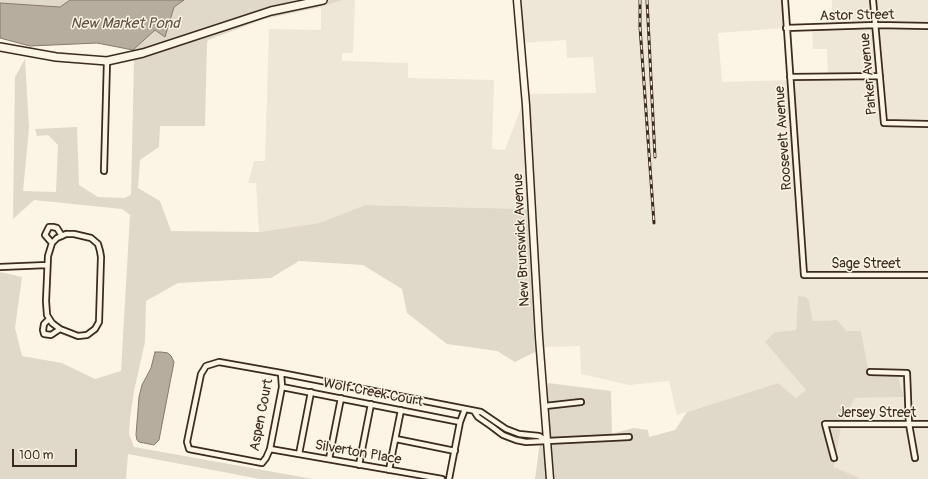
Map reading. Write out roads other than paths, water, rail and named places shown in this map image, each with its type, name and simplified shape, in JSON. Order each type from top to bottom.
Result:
[{"type":"main road","points":[[0,47],[56,57],[107,61],[143,53],[271,11],[323,0]]},
{"type":"street","name":"New Brunswick Avenue","points":[[518,0],[526,105],[539,337],[550,479]]},
{"type":"street","name":"Roosevelt Avenue","points":[[785,0],[804,275]]},
{"type":"street","name":"Parker Avenue","points":[[873,0],[884,123],[928,124]]},
{"type":"street","name":"Astor Street","points":[[786,28],[876,25],[928,26]]},
{"type":"street","points":[[104,171],[107,61]]},
{"type":"street","points":[[790,78],[880,76]]},
{"type":"street","points":[[52,243],[46,235],[46,230],[48,227],[54,226],[62,236]]},
{"type":"street","points":[[74,234],[92,238],[99,246],[101,257],[99,322],[90,334],[83,336],[72,334],[60,329],[49,319],[47,315],[47,265],[52,243],[62,236],[74,234]]},
{"type":"street","points":[[0,267],[47,265]]},
{"type":"street","name":"Sage Street","points":[[804,275],[928,275]]},
{"type":"street","points":[[49,319],[44,324],[44,334],[51,335],[60,329]]},
{"type":"street","name":"Aspen Court","points":[[281,373],[282,387],[270,449],[262,463],[189,449],[188,442],[201,374],[206,366],[219,362],[281,373],[481,412],[506,429],[519,434],[539,436],[547,441]]},
{"type":"street","points":[[870,372],[907,373],[909,424],[916,458]]},
{"type":"street","name":"Wolf Creek Court","points":[[282,387],[460,422]]},
{"type":"street","points":[[299,454],[311,392]]},
{"type":"street","points":[[329,459],[341,398]]},
{"type":"street","points":[[545,406],[582,402]]},
{"type":"street","points":[[360,464],[371,404]]},
{"type":"street","points":[[449,479],[460,422],[465,409]]},
{"type":"street","points":[[389,470],[401,410]]},
{"type":"street","name":"Jersey Street","points":[[834,458],[825,424],[928,424]]},
{"type":"street","points":[[547,441],[629,437]]},
{"type":"street","points":[[396,439],[455,451]]},
{"type":"street","name":"Silverton Place","points":[[270,449],[442,479]]},
{"type":"water","name":"New Market Pond","points":[[70,0],[184,0],[174,7],[165,37],[155,30],[133,50],[97,43],[30,46],[0,38],[0,3],[60,7]]},
{"type":"water","points":[[155,352],[168,353],[174,362],[159,440],[154,445],[139,442],[136,435],[139,397],[142,385],[151,368]]},
{"type":"railway","points":[[640,0],[640,27],[654,223]]},
{"type":"railway","points":[[647,0],[655,157]]}]
